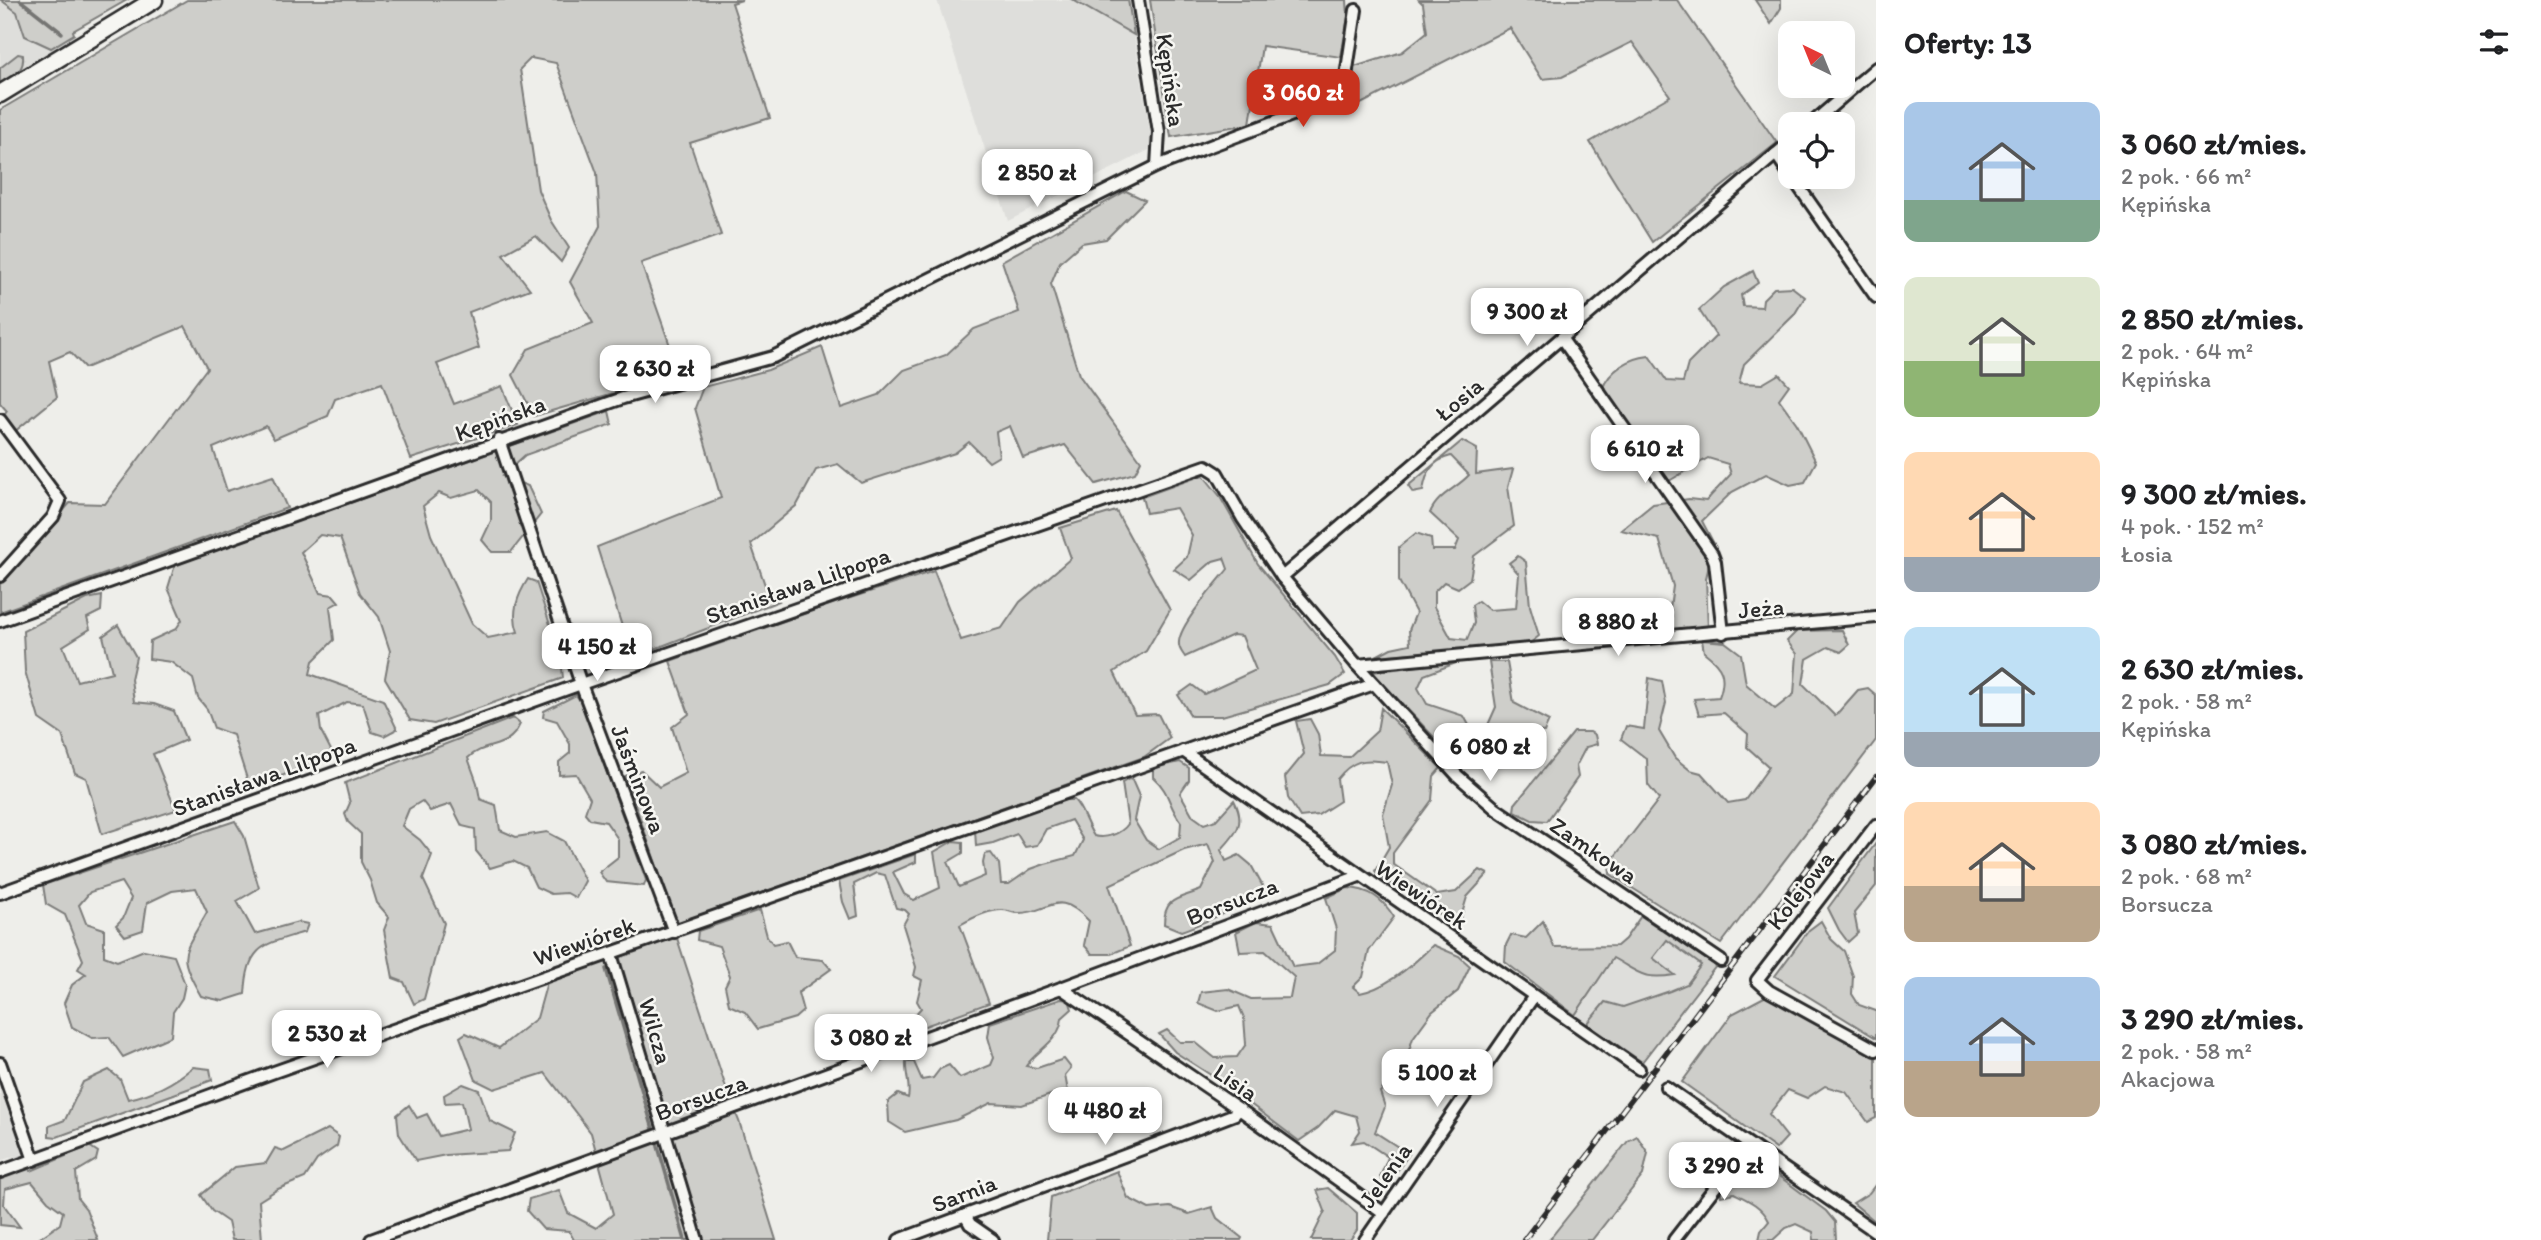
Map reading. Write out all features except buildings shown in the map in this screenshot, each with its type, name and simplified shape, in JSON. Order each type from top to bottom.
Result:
[{"type":"main road","points":[[0,94],[154,0]]},
{"type":"street","name":"Kępińska","points":[[1138,0],[1159,132],[1157,166]]},
{"type":"street","name":"Kępińska","points":[[0,621],[622,398],[773,358],[1157,166],[1337,98],[1345,83],[1356,10]]},
{"type":"street","points":[[1825,112],[1876,68]]},
{"type":"street","name":"Łosia","points":[[1282,577],[1776,154]]},
{"type":"street","points":[[1800,189],[1876,297]]},
{"type":"street","points":[[1562,339],[1712,554],[1723,633]]},
{"type":"street","points":[[0,420],[60,501],[53,517],[0,576]]},
{"type":"street","name":"Jaśminowa","points":[[499,440],[581,684],[674,932]]},
{"type":"street","name":"Stanisława Lilpopa","points":[[0,893],[581,684],[1206,466],[1217,473],[1243,519],[1282,577]]},
{"type":"street","name":"Zamkowa","points":[[1282,577],[1357,665],[1458,776],[1496,809],[1721,961]]},
{"type":"street","name":"Jeża","points":[[1357,665],[1876,617]]},
{"type":"street","name":"Wiewiórek","points":[[0,1172],[274,1072],[1374,684]]},
{"type":"street","name":"Wiewiórek","points":[[1182,751],[1639,1069]]},
{"type":"street","name":"Kolejowa","points":[[1876,825],[1757,981],[1769,991],[1876,1050]]},
{"type":"street","name":"Borsucza","points":[[371,1240],[1359,876]]},
{"type":"street","name":"Wilcza","points":[[611,954],[697,1240]]},
{"type":"street","name":"Lisia","points":[[1061,988],[1239,1109],[1384,1213]]},
{"type":"street","name":"Jelenia","points":[[1365,1240],[1534,996]]},
{"type":"street","points":[[0,1063],[34,1160]]},
{"type":"street","points":[[1666,1087],[1876,1232]]},
{"type":"street","name":"Sarnia","points":[[899,1240],[1235,1114],[1239,1109]]},
{"type":"street","points":[[1674,1240],[1748,1145]]},
{"type":"street","points":[[965,1215],[969,1223],[993,1240]]},
{"type":"shaded area","points":[[0,0],[28,0],[72,31],[80,45],[0,94]]},
{"type":"shaded area","points":[[1,0],[127,0],[73,31],[74,34],[51,48],[25,36],[17,12]]},
{"type":"shaded area","points":[[187,0],[742,0],[732,3],[770,118],[690,143],[721,235],[641,263],[680,374],[534,416],[513,375],[528,349],[593,323],[570,282],[600,226],[597,173],[556,63],[531,58],[520,69],[538,190],[551,220],[569,248],[561,262],[536,236],[503,254],[530,289],[469,312],[479,348],[437,364],[454,404],[502,386],[518,425],[411,459],[382,383],[335,399],[328,416],[274,439],[266,426],[213,448],[227,491],[273,476],[287,508],[0,612],[0,584],[70,503],[105,504],[207,368],[185,326],[85,368],[70,352],[49,361],[57,397],[14,432],[3,417],[7,411],[0,403],[0,110]]},
{"type":"shaded area","points":[[937,0],[1128,0],[1153,148],[1008,221]]},
{"type":"shaded area","points":[[1073,0],[1128,0],[1134,35]]},
{"type":"shaded area","points":[[1150,0],[1347,0],[1348,17],[1341,57],[1262,46],[1250,124],[1171,137]]},
{"type":"shaded area","points":[[1419,0],[1677,0],[1777,143],[1652,242],[1590,142],[1670,96],[1632,42],[1562,77],[1542,79],[1510,28],[1359,105],[1351,90],[1354,67],[1402,52],[1427,32],[1423,4]]},
{"type":"shaded area","points":[[1755,0],[1781,0],[1781,8],[1771,24]]},
{"type":"shaded area","points":[[18,54],[23,55],[20,70],[0,85],[0,68]]},
{"type":"shaded area","points":[[1126,191],[1145,200],[1106,239],[1082,243],[1060,262],[1051,284],[1079,375],[1141,461],[1135,473],[1096,484],[1065,445],[1023,458],[1010,426],[996,432],[999,456],[989,462],[969,442],[955,453],[861,483],[838,464],[816,470],[797,505],[751,544],[766,588],[779,601],[597,671],[585,653],[625,636],[597,547],[721,498],[695,408],[703,387],[768,370],[822,347],[841,408],[879,395],[904,370],[946,355],[974,329],[1019,312],[1002,261]]},
{"type":"shaded area","points":[[1753,271],[1758,283],[1741,295],[1743,306],[1762,307],[1763,299],[1774,288],[1792,287],[1805,297],[1794,315],[1744,364],[1739,383],[1762,384],[1779,374],[1789,385],[1779,399],[1797,424],[1816,462],[1805,482],[1790,485],[1766,474],[1732,492],[1702,521],[1714,544],[1706,578],[1708,629],[1647,632],[1644,625],[1657,625],[1672,616],[1670,608],[1673,586],[1659,539],[1621,530],[1653,504],[1689,499],[1706,501],[1731,474],[1728,464],[1708,458],[1669,481],[1602,389],[1605,382],[1621,366],[1634,359],[1649,356],[1667,381],[1683,382],[1688,364],[1716,336],[1699,310],[1724,287]]},
{"type":"shaded area","points":[[609,411],[612,424],[525,455],[502,476],[528,486],[541,514],[511,552],[492,552],[482,540],[491,521],[491,502],[479,490],[451,498],[439,493],[423,506],[431,535],[472,624],[488,638],[518,632],[515,611],[518,598],[528,579],[536,582],[561,658],[563,678],[434,724],[410,720],[385,678],[390,651],[379,617],[360,593],[340,538],[320,535],[301,552],[320,593],[333,595],[339,602],[330,607],[334,640],[313,661],[310,674],[383,700],[397,729],[384,736],[372,732],[363,704],[347,702],[319,716],[321,731],[334,756],[276,778],[248,782],[233,735],[214,728],[207,709],[198,698],[193,679],[171,662],[149,659],[150,641],[176,629],[182,620],[168,588],[175,565]]},
{"type":"shaded area","points":[[1462,441],[1477,449],[1476,474],[1513,469],[1508,487],[1514,526],[1474,556],[1470,579],[1458,588],[1444,582],[1434,592],[1434,607],[1451,638],[1467,640],[1474,623],[1472,605],[1478,601],[1489,610],[1516,608],[1519,574],[1509,563],[1518,556],[1526,562],[1530,606],[1539,636],[1529,644],[1376,656],[1391,648],[1410,644],[1409,630],[1416,613],[1399,581],[1399,547],[1416,533],[1431,538],[1432,550],[1455,550],[1459,540],[1430,513],[1442,496],[1469,475],[1451,456],[1434,465],[1423,491],[1413,493],[1408,486]]},
{"type":"shaded area","points":[[1203,475],[1219,495],[1258,564],[1335,657],[1345,674],[1330,685],[1222,716],[1191,716],[1178,695],[1192,685],[1204,694],[1256,670],[1242,636],[1233,635],[1185,657],[1179,647],[1185,625],[1228,569],[1224,558],[1213,561],[1191,580],[1174,569],[1187,557],[1192,535],[1176,508],[1146,513],[1142,497]]},
{"type":"shaded area","points":[[1116,511],[1170,610],[1146,651],[1114,672],[1135,715],[1158,714],[1170,738],[1144,757],[677,923],[625,776],[641,770],[659,787],[686,773],[672,727],[689,714],[670,661],[934,571],[961,640],[1002,628],[1020,602],[1071,558],[1060,528]]},
{"type":"shaded area","points":[[102,596],[101,611],[87,618],[90,629],[63,646],[77,681],[112,672],[103,636],[118,625],[136,657],[131,679],[134,702],[154,704],[174,711],[186,740],[153,754],[176,810],[102,834],[86,778],[75,773],[62,735],[39,719],[25,671],[23,631],[87,599]]},
{"type":"shaded area","points":[[1842,630],[1849,645],[1841,652],[1828,647],[1807,659],[1803,684],[1835,716],[1858,690],[1868,688],[1876,695],[1876,740],[1721,944],[1610,874],[1609,864],[1659,799],[1648,785],[1647,759],[1621,739],[1626,726],[1644,729],[1649,678],[1662,681],[1666,703],[1659,731],[1675,758],[1690,770],[1701,773],[1728,803],[1745,800],[1769,767],[1747,747],[1748,734],[1724,713],[1699,715],[1694,699],[1719,697],[1723,683],[1719,667],[1704,652],[1702,640],[1725,642],[1741,654],[1746,684],[1775,709],[1794,694],[1797,654],[1787,641],[1797,631]]},
{"type":"shaded area","points":[[1464,660],[1424,675],[1418,688],[1427,704],[1464,716],[1470,727],[1452,756],[1372,672]]},
{"type":"shaded area","points":[[1489,662],[1507,662],[1514,703],[1549,721],[1544,732],[1514,729],[1494,734],[1488,725],[1496,707]]},
{"type":"shaded area","points":[[576,695],[581,702],[646,880],[644,886],[606,882],[599,872],[618,857],[618,839],[606,822],[590,819],[585,813],[590,798],[576,774],[559,775],[559,762],[570,753],[570,744],[557,721],[543,717],[544,711]]},
{"type":"shaded area","points":[[1381,708],[1441,768],[1434,776],[1432,800],[1393,853],[1393,864],[1437,895],[1456,892],[1480,870],[1488,874],[1467,897],[1461,917],[1438,913],[1426,905],[1410,887],[1390,884],[1375,871],[1389,847],[1383,814],[1392,785],[1387,762],[1372,760],[1353,764],[1337,779],[1340,801],[1318,815],[1300,817],[1288,798],[1285,777],[1304,754],[1296,721],[1310,719],[1318,734],[1321,756],[1349,757],[1377,731]]},
{"type":"shaded area","points":[[513,718],[520,724],[515,733],[503,742],[482,749],[468,758],[480,799],[496,805],[500,830],[516,837],[547,832],[564,841],[585,881],[576,898],[567,893],[551,894],[536,887],[527,868],[513,861],[490,868],[476,851],[475,829],[462,826],[451,804],[430,811],[422,801],[409,809],[402,826],[420,840],[432,855],[423,879],[444,923],[424,999],[414,1004],[404,982],[393,978],[384,930],[389,917],[377,903],[361,862],[361,834],[348,822],[345,814],[350,803],[345,783]]},
{"type":"shaded area","points":[[1574,732],[1590,732],[1595,735],[1597,744],[1586,747],[1576,766],[1578,777],[1547,821],[1532,820],[1514,811],[1515,804]]},
{"type":"shaded area","points":[[1180,762],[1189,768],[1189,780],[1180,793],[1193,816],[1204,824],[1216,820],[1234,800],[1238,808],[1238,827],[1221,850],[1226,861],[1239,855],[1251,865],[1267,894],[1181,931],[1164,924],[1167,909],[1174,900],[1201,890],[1215,862],[1208,844],[1184,850],[1109,885],[1130,946],[1111,954],[1092,954],[1084,945],[1089,921],[1068,905],[1053,904],[1029,912],[996,910],[985,913],[960,925],[989,1003],[922,1027],[912,1018],[921,1008],[917,1001],[922,980],[914,976],[916,967],[903,925],[909,914],[896,908],[885,875],[876,873],[854,884],[858,916],[850,919],[839,881],[916,854],[916,862],[893,872],[904,894],[914,900],[940,888],[934,852],[953,841],[963,842],[963,853],[948,862],[959,887],[985,876],[985,854],[991,853],[999,864],[1001,884],[1009,884],[1031,869],[1075,856],[1083,840],[1071,820],[1046,829],[1037,845],[1025,847],[1017,834],[976,846],[975,830],[1063,800],[1074,800],[1094,836],[1113,835],[1128,824],[1122,783],[1129,779],[1139,796],[1134,820],[1146,840],[1159,849],[1180,837],[1181,822],[1163,788],[1153,777],[1153,768]]},
{"type":"shaded area","points":[[235,821],[244,836],[259,888],[237,901],[255,934],[298,922],[308,924],[305,932],[268,944],[260,950],[250,965],[245,994],[223,1001],[201,996],[185,961],[188,945],[207,912],[196,888],[172,891],[147,903],[143,930],[125,936],[116,925],[123,918],[131,898],[121,882],[90,892],[79,905],[86,923],[104,929],[104,956],[117,961],[144,950],[174,956],[185,984],[182,998],[173,1012],[171,1036],[123,1057],[109,1037],[92,1038],[72,1027],[64,1003],[72,985],[86,974],[78,969],[83,960],[65,915],[46,904],[43,885]]},
{"type":"shaded area","points":[[1876,843],[1876,886],[1854,913],[1858,933],[1848,942],[1828,908]]},
{"type":"shaded area","points":[[1347,888],[1362,890],[1374,896],[1394,917],[1369,951],[1363,977],[1353,987],[1360,993],[1390,981],[1433,945],[1459,956],[1470,966],[1458,991],[1432,1012],[1413,1038],[1403,1069],[1380,1092],[1385,1107],[1375,1132],[1409,1154],[1386,1187],[1380,1177],[1388,1157],[1364,1141],[1352,1143],[1360,1131],[1356,1116],[1335,1110],[1318,1128],[1299,1141],[1220,1081],[1175,1052],[1159,1034],[1167,1030],[1180,1042],[1195,1042],[1215,1058],[1237,1057],[1246,1044],[1244,1018],[1239,1006],[1218,1011],[1198,1003],[1201,992],[1228,989],[1251,999],[1290,998],[1294,977],[1265,951],[1240,952],[1236,932],[1256,922],[1273,924],[1293,967],[1317,964],[1335,950],[1336,929],[1326,898]]},
{"type":"shaded area","points":[[760,910],[767,936],[773,944],[787,941],[795,957],[823,960],[831,969],[798,993],[803,1011],[795,1018],[758,1029],[745,1012],[729,1005],[725,986],[730,976],[719,946],[697,940],[698,931]]},
{"type":"shaded area","points":[[1641,916],[1716,966],[1642,1062],[1575,1015]]},
{"type":"shaded area","points":[[1641,916],[1716,966],[1642,1062],[1587,1024],[1605,1002],[1623,1007],[1687,984],[1701,965],[1667,940],[1653,958],[1675,975],[1648,976],[1613,958],[1575,1015],[1505,962],[1506,945],[1511,935],[1526,938],[1543,921],[1554,947],[1617,946]]},
{"type":"shaded area","points":[[1821,921],[1831,939],[1844,951],[1853,976],[1852,994],[1859,1005],[1876,1011],[1876,1038],[1775,976],[1809,930]]},
{"type":"shaded area","points":[[676,935],[776,1240],[574,1240],[569,1231],[543,1229],[527,1211],[529,1199],[559,1190],[568,1213],[596,1228],[613,1214],[591,1133],[545,1073],[494,1089],[476,1080],[460,1037],[466,1033],[499,1048],[537,1018],[547,982]]},
{"type":"shaded area","points":[[1768,995],[1876,1055],[1876,1118],[1868,1122],[1846,1092],[1825,1086],[1807,1098],[1788,1090],[1769,1114],[1787,1137],[1776,1149],[1682,1082],[1732,1014]]},
{"type":"shaded area","points":[[1061,999],[1069,1000],[1072,1009],[1062,1018],[1053,1039],[1026,1066],[1037,1068],[1064,1059],[1071,1068],[1065,1075],[1071,1108],[1063,1106],[1056,1093],[1022,1105],[991,1103],[956,1120],[905,1132],[889,1122],[888,1102],[898,1094],[908,1098],[906,1062],[914,1062],[922,1080],[933,1078],[940,1069],[949,1065],[960,1078],[991,1065],[994,1058],[988,1037],[990,1023]]},
{"type":"shaded area","points":[[193,1067],[210,1069],[212,1080],[57,1137],[49,1136],[49,1126],[65,1120],[83,1082],[109,1070],[120,1079],[128,1099],[162,1088]]},
{"type":"shaded area","points":[[463,1084],[479,1090],[490,1121],[515,1133],[508,1151],[446,1155],[416,1161],[399,1134],[397,1115],[409,1105],[417,1118],[427,1114],[439,1136],[468,1129],[462,1102],[445,1103],[444,1095]]},
{"type":"shaded area","points":[[0,1088],[23,1153],[21,1157],[15,1156],[0,1161]]},
{"type":"shaded area","points":[[328,1129],[339,1137],[337,1146],[317,1160],[305,1178],[278,1189],[259,1201],[262,1240],[232,1240],[228,1222],[212,1211],[201,1195],[235,1167],[266,1163],[275,1148],[284,1151]]},
{"type":"shaded area","points":[[1637,1136],[1648,1153],[1643,1175],[1592,1240],[1549,1240],[1628,1141]]},
{"type":"shaded area","points":[[89,1146],[98,1152],[96,1160],[76,1172],[78,1199],[86,1209],[98,1240],[37,1240],[60,1224],[63,1212],[48,1201],[32,1182],[5,1189],[4,1205],[20,1227],[0,1225],[0,1177],[28,1167],[31,1171]]},
{"type":"shaded area","points":[[1753,1157],[1826,1211],[1835,1222],[1836,1240],[1814,1240],[1813,1232],[1796,1224],[1786,1228],[1773,1240],[1759,1240],[1761,1231],[1769,1221],[1763,1211],[1734,1193],[1721,1196],[1721,1185],[1743,1159]]},
{"type":"shaded area","points":[[1117,1171],[1128,1198],[1149,1209],[1170,1207],[1189,1214],[1212,1207],[1217,1218],[1242,1238],[1241,1240],[1047,1240],[1051,1197]]},
{"type":"shaded area","points":[[1876,1184],[1876,1222],[1853,1203],[1869,1193]]},
{"type":"shaded area","points":[[1328,1188],[1357,1213],[1357,1230],[1350,1240],[1311,1240],[1325,1211],[1317,1190]]},
{"type":"waterway","points":[[20,0],[62,33]]},
{"type":"waterway","points":[[606,969],[653,1129]]},
{"type":"waterway","points":[[657,1143],[685,1240]]},
{"type":"railway","points":[[1524,1240],[1876,777]]}]
